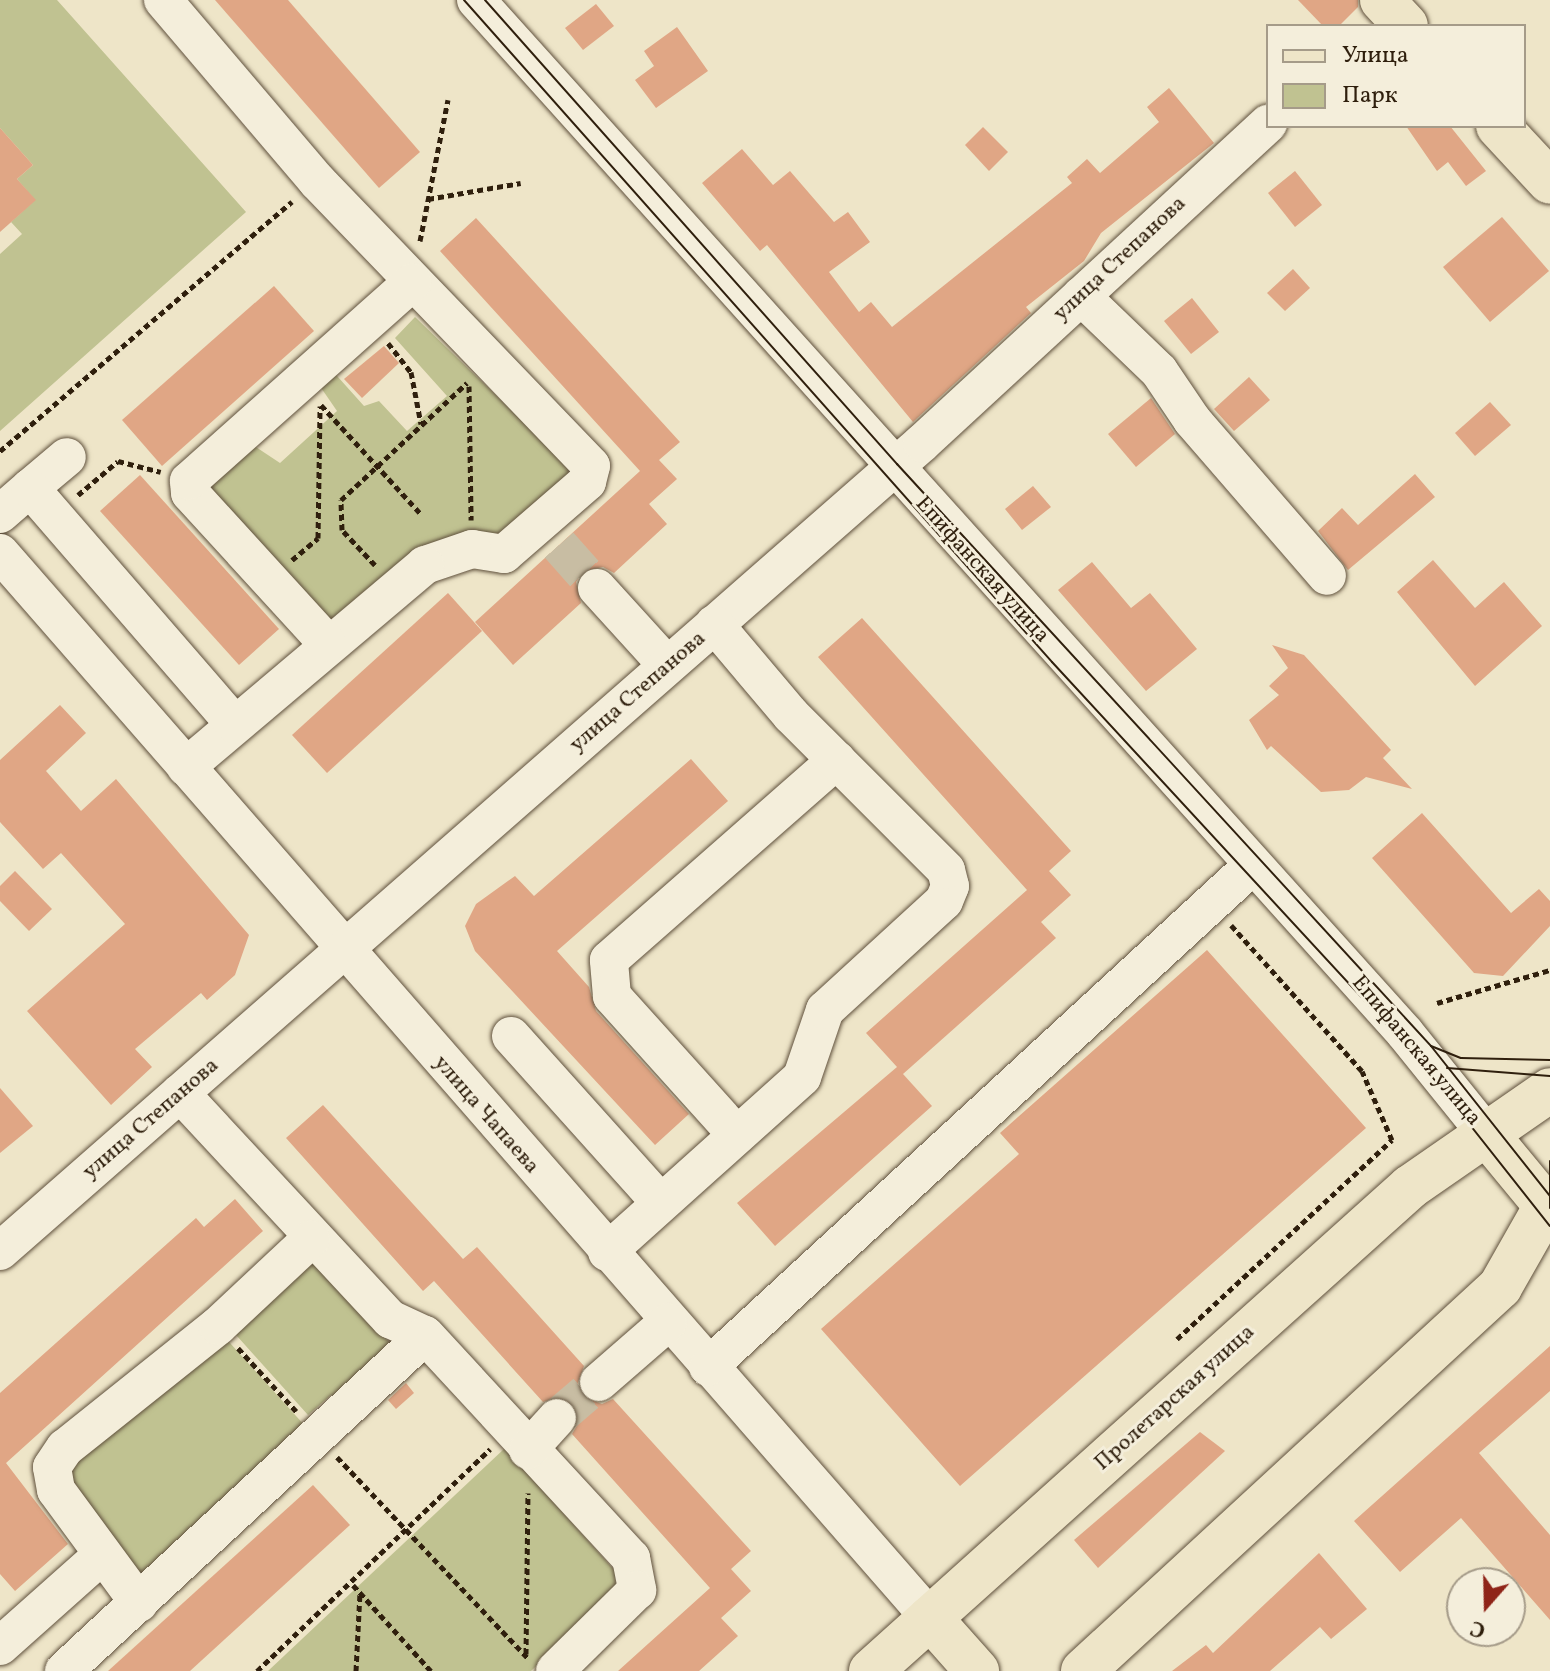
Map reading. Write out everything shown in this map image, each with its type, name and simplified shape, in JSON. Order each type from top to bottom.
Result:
[{"type":"main road","points":[[1500,128],[1550,182]]},
{"type":"main road","name":"Пролетарская улица","points":[[871,1671],[1410,1187],[1489,1137],[1550,1090]]},
{"type":"main road","points":[[1083,1671],[1500,1287],[1548,1205],[1489,1137]]},
{"type":"main road","name":"улица Чапаева","points":[[930,1618],[977,1671]]},
{"type":"street","points":[[163,0],[317,181],[412,282],[479,373],[591,466],[587,482],[549,535],[504,554],[472,549],[425,565],[327,643],[186,767]]},
{"type":"street","name":"Епифанская улица","points":[[476,0],[891,470],[1252,866],[1489,1137]]},
{"type":"street","name":"улица Степанова","points":[[0,1251],[891,470],[1266,126]]},
{"type":"street","points":[[327,643],[190,493],[189,481],[310,393],[369,320],[412,282]]},
{"type":"street","points":[[1081,296],[1159,371],[1192,420],[1327,576]]},
{"type":"street","points":[[0,514],[67,457]]},
{"type":"street","points":[[30,488],[235,725]]},
{"type":"street","name":"улица Чапаева","points":[[0,553],[341,952],[930,1618]]},
{"type":"street","points":[[597,588],[667,665]]},
{"type":"street","points":[[607,1252],[802,1077],[825,1010],[944,901],[950,886],[946,870],[837,760],[714,624]]},
{"type":"street","points":[[737,1135],[612,996],[609,960],[837,760]]},
{"type":"street","points":[[708,1367],[1252,866]]},
{"type":"street","points":[[511,1036],[661,1203]]},
{"type":"street","points":[[180,1093],[311,1239],[390,1319],[425,1335],[638,1574],[637,1590],[540,1663]]},
{"type":"street","points":[[139,1603],[100,1557],[56,1490],[52,1467],[65,1448],[218,1326],[311,1239]]},
{"type":"street","points":[[599,1382],[668,1322]]},
{"type":"street","points":[[64,1671],[425,1335]]},
{"type":"street","points":[[520,1440],[557,1418]]},
{"type":"street","points":[[0,1646],[100,1557]]},
{"type":"path","points":[[412,282],[448,100]]},
{"type":"path","points":[[0,451],[317,181]]},
{"type":"path","points":[[428,199],[521,183]]},
{"type":"path","points":[[369,320],[411,372],[421,424]]},
{"type":"path","points":[[396,588],[342,530],[341,500],[479,373]]},
{"type":"path","points":[[472,549],[479,373]]},
{"type":"path","points":[[310,393],[420,513]]},
{"type":"path","points":[[294,575],[285,565],[318,538],[310,393]]},
{"type":"path","points":[[54,516],[118,461],[189,481]]},
{"type":"path","points":[[1177,1339],[1392,1140],[1362,1071],[1212,903]]},
{"type":"path","points":[[1437,1003],[1550,970]]},
{"type":"path","points":[[218,1326],[405,1531],[540,1663]]},
{"type":"path","points":[[257,1671],[353,1585],[405,1531],[520,1440]]},
{"type":"path","points":[[520,1440],[540,1671]]},
{"type":"path","points":[[353,1585],[431,1671]]},
{"type":"path","points":[[356,1671],[360,1592]]},
{"type":"green space","points":[[0,0],[57,0],[246,212],[0,431],[0,254],[22,234],[11,222],[35,200],[17,179],[33,165],[0,128]]},
{"type":"green space","points":[[415,317],[569,466],[567,479],[505,538],[349,620],[321,620],[206,487],[253,445],[280,463],[337,411],[315,379],[329,367],[364,406],[379,401],[407,431],[447,396],[395,338]]},
{"type":"green space","points":[[308,1256],[390,1343],[340,1397],[331,1395],[308,1415],[228,1326]]},
{"type":"green space","points":[[221,1333],[306,1427],[137,1577],[61,1476]]},
{"type":"green space","points":[[505,1448],[616,1572],[615,1592],[531,1671],[268,1671]]},
{"type":"building","points":[[215,0],[288,0],[420,152],[379,188]]},
{"type":"building","points":[[1298,0],[1358,0],[1358,7],[1341,24],[1321,24]]},
{"type":"building","points":[[596,4],[614,26],[583,50],[565,28]]},
{"type":"building","points":[[677,27],[708,71],[656,108],[635,80],[654,66],[644,51]]},
{"type":"building","points":[[1169,88],[1214,143],[1101,233],[1084,261],[1026,307],[1031,313],[913,422],[767,245],[760,251],[702,183],[742,149],[773,185],[790,171],[834,222],[848,212],[870,242],[829,272],[859,312],[871,302],[892,327],[1072,183],[1067,177],[1087,159],[1100,173],[1159,122],[1147,107]]},
{"type":"building","points":[[983,127],[1008,152],[989,171],[965,145]]},
{"type":"building","points":[[0,128],[33,165],[17,179],[36,200],[0,232]]},
{"type":"building","points":[[1407,128],[1452,128],[1486,171],[1466,186],[1448,162],[1437,171]]},
{"type":"building","points":[[1295,171],[1322,205],[1295,227],[1268,193]]},
{"type":"building","points":[[1502,217],[1549,271],[1490,322],[1443,267]]},
{"type":"building","points":[[476,218],[680,442],[659,460],[677,479],[649,504],[667,524],[614,573],[603,567],[583,571],[576,582],[581,603],[513,665],[475,622],[640,471],[440,251]]},
{"type":"building","points":[[1293,269],[1310,288],[1285,311],[1267,293]]},
{"type":"building","points":[[274,286],[314,331],[162,466],[122,420]]},
{"type":"building","points":[[1192,298],[1219,332],[1191,354],[1164,321]]},
{"type":"building","points":[[384,346],[399,363],[362,398],[344,379]]},
{"type":"building","points":[[1249,377],[1270,400],[1234,431],[1214,409]]},
{"type":"building","points":[[1151,398],[1175,434],[1136,467],[1108,434]]},
{"type":"building","points":[[1490,402],[1511,425],[1475,456],[1455,433]]},
{"type":"building","points":[[1415,474],[1435,497],[1348,570],[1318,531],[1342,508],[1358,525]]},
{"type":"building","points":[[140,475],[279,629],[239,665],[100,511]]},
{"type":"building","points":[[1033,486],[1051,507],[1022,530],[1005,509]]},
{"type":"building","points":[[1433,560],[1475,608],[1504,582],[1542,626],[1475,686],[1397,592]]},
{"type":"building","points":[[1092,562],[1131,608],[1150,593],[1197,649],[1146,691],[1058,590]]},
{"type":"building","points":[[448,593],[482,631],[327,773],[292,735]]},
{"type":"building","points":[[862,618],[1071,851],[1049,871],[1071,895],[1041,922],[1056,938],[903,1074],[932,1106],[775,1246],[737,1203],[897,1067],[866,1033],[1027,890],[818,657]]},
{"type":"building","points":[[1272,645],[1304,655],[1391,750],[1383,758],[1412,789],[1366,777],[1349,790],[1321,792],[1271,746],[1267,750],[1249,720],[1279,695],[1269,686],[1288,668]]},
{"type":"building","points":[[60,705],[86,733],[46,771],[81,811],[116,779],[249,935],[235,975],[207,1000],[201,993],[135,1049],[152,1067],[111,1105],[27,1011],[125,924],[61,853],[43,869],[0,822],[0,760]]},
{"type":"building","points":[[691,759],[728,801],[557,951],[589,987],[596,1011],[689,1114],[655,1145],[475,951],[465,926],[476,904],[515,876],[534,896]]},
{"type":"building","points":[[1422,813],[1511,913],[1539,889],[1550,901],[1550,926],[1503,976],[1474,973],[1372,858]]},
{"type":"building","points":[[15,871],[52,909],[29,931],[0,901],[0,886]]},
{"type":"building","points":[[1207,950],[1366,1128],[960,1486],[821,1329],[1019,1154],[1000,1133]]},
{"type":"building","points":[[0,1088],[33,1126],[0,1153]]},
{"type":"building","points":[[323,1105],[463,1259],[477,1247],[584,1366],[577,1385],[583,1397],[602,1404],[613,1399],[751,1551],[731,1569],[751,1591],[721,1618],[738,1636],[699,1671],[618,1671],[710,1588],[572,1434],[579,1422],[572,1402],[561,1396],[543,1402],[434,1281],[423,1291],[286,1138]]},
{"type":"building","points":[[235,1199],[263,1231],[6,1463],[68,1544],[15,1591],[0,1574],[0,1393],[196,1218],[204,1227]]},
{"type":"building","points":[[1550,1346],[1550,1391],[1479,1453],[1550,1535],[1550,1620],[1526,1592],[1526,1567],[1504,1567],[1461,1518],[1400,1572],[1354,1521]]},
{"type":"building","points":[[406,1383],[414,1393],[396,1409],[388,1400]]},
{"type":"building","points":[[1200,1432],[1225,1451],[1098,1568],[1074,1540]]},
{"type":"building","points":[[313,1485],[350,1525],[190,1671],[108,1671]]},
{"type":"building","points":[[1319,1553],[1367,1609],[1331,1639],[1320,1627],[1270,1671],[1172,1671],[1206,1645],[1213,1653]]},
{"type":"tunnel","points":[[559,545],[597,588]]},
{"type":"tunnel","points":[[557,1418],[599,1382]]},
{"type":"tram line","points":[[464,0],[1052,662],[1414,1054],[1550,1226]]},
{"type":"tram line","points":[[485,0],[897,464],[1431,1046],[1550,1196]]},
{"type":"tram line","points":[[1431,1046],[1461,1058],[1550,1060]]},
{"type":"tram line","points":[[1447,1068],[1550,1076]]},
{"type":"tram line","points":[[1550,1161],[1550,1208]]}]
